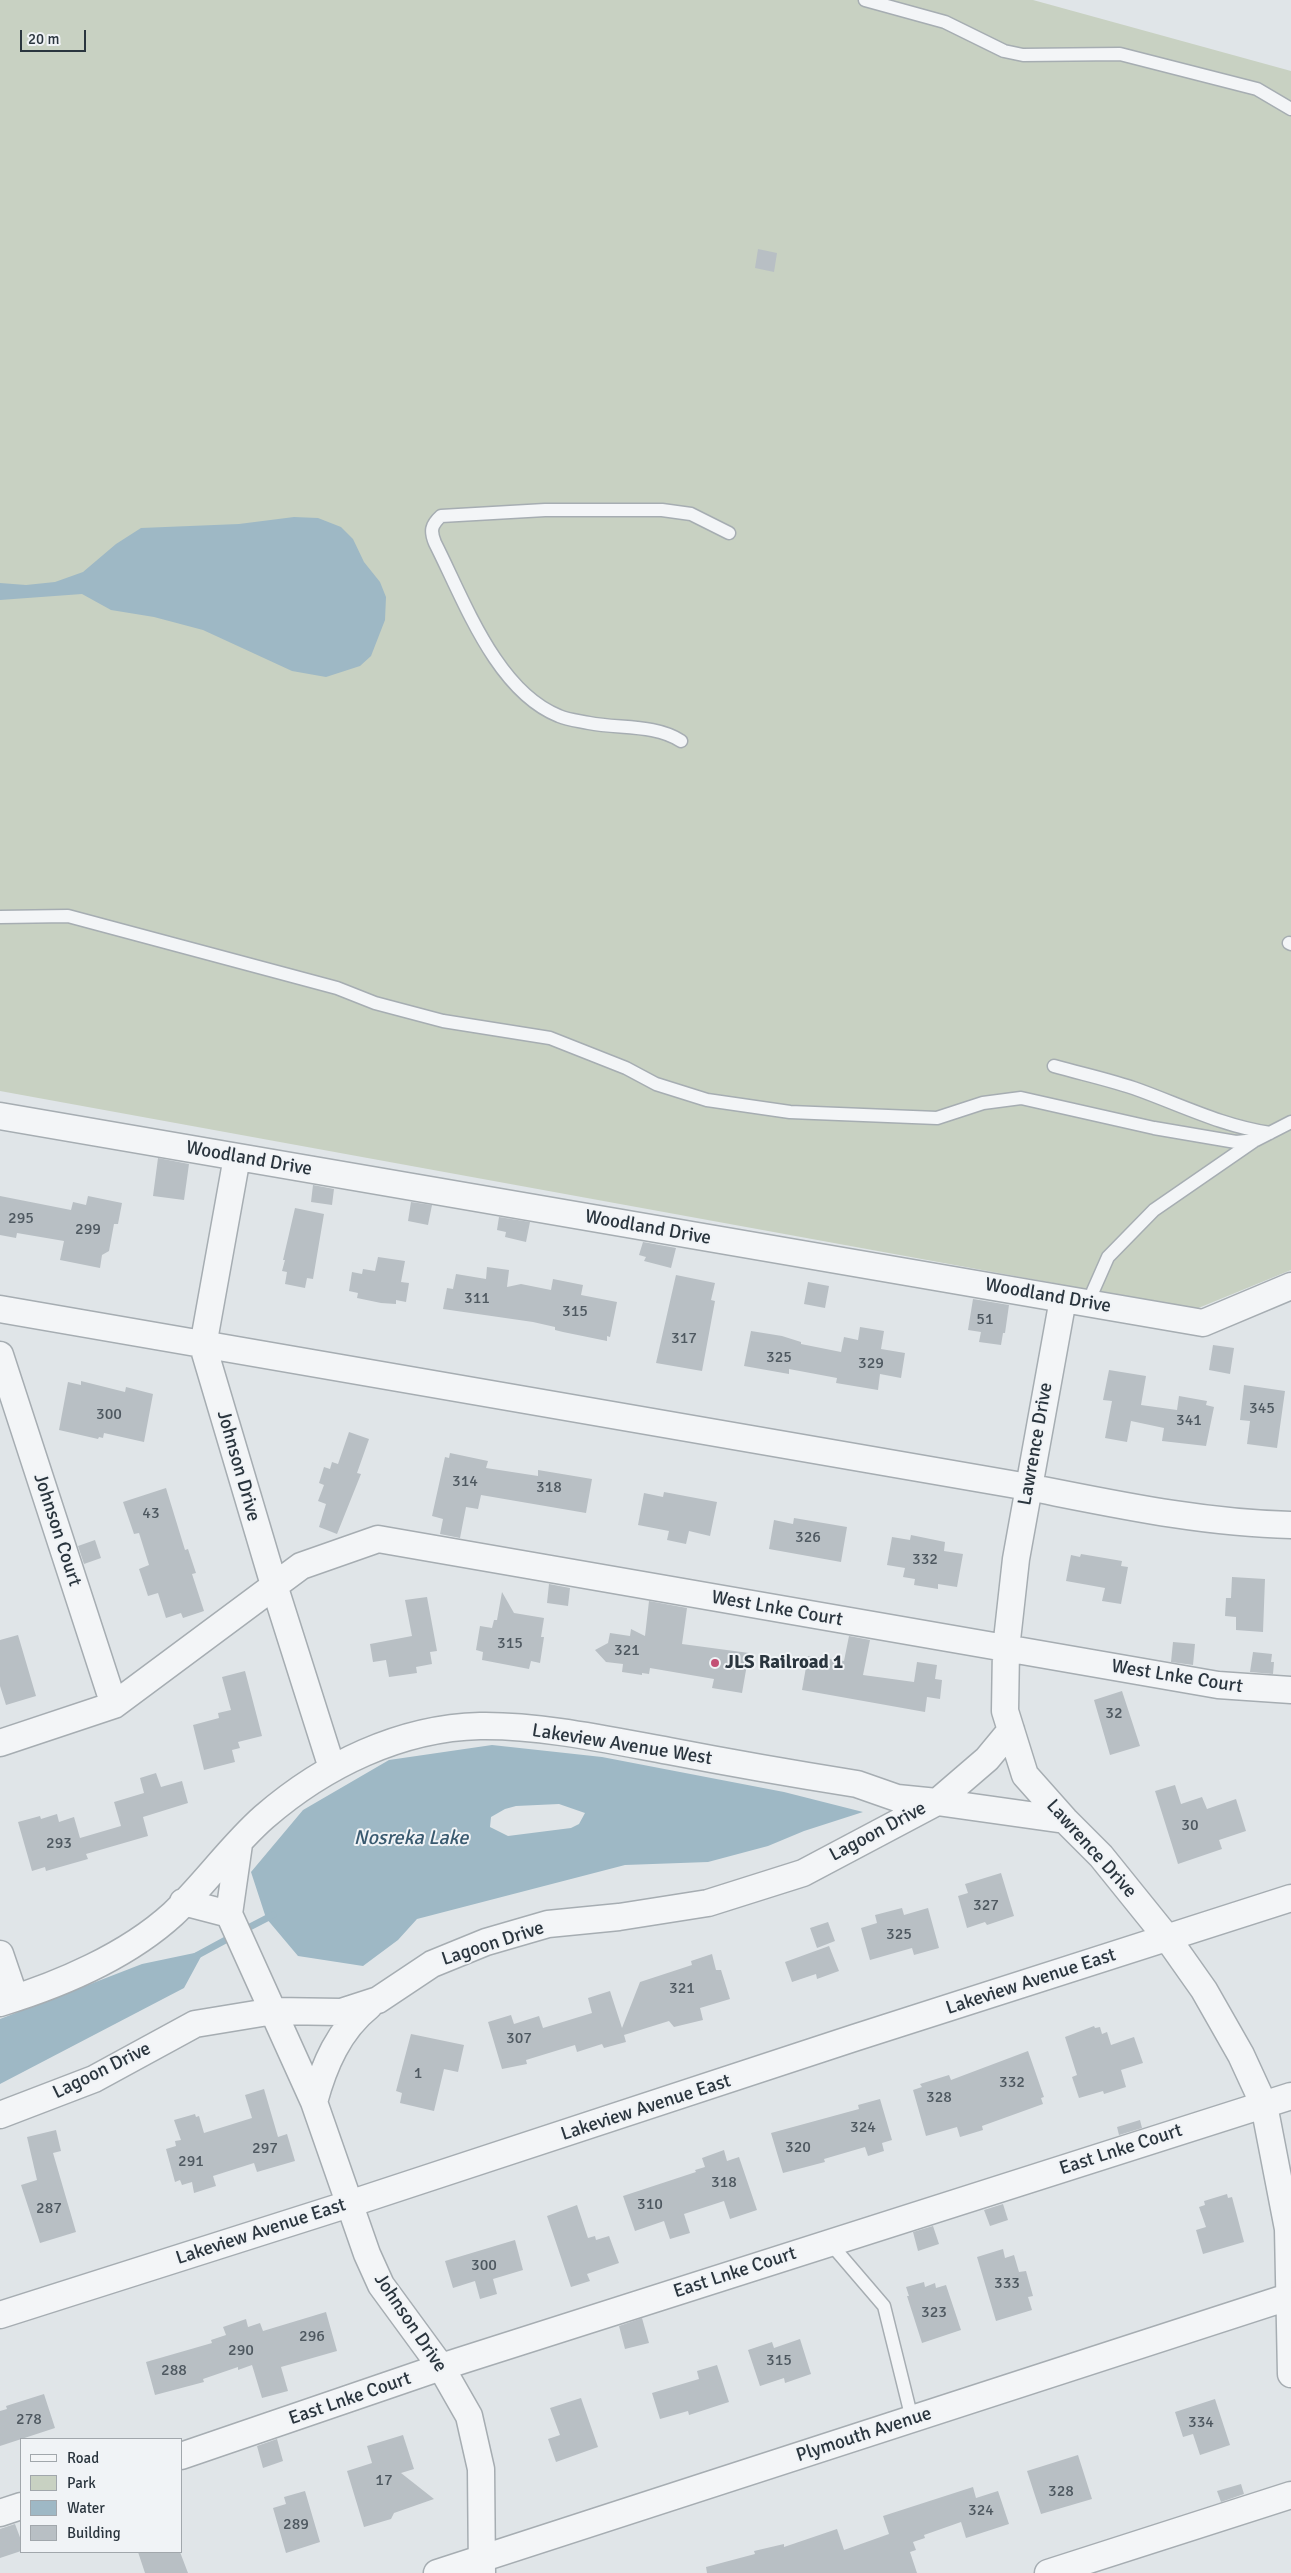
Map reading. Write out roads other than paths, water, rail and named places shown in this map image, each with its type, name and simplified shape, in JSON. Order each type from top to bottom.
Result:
[{"type":"street","name":"Woodland Drive","points":[[0,1116],[1203,1322],[1291,1286]]},
{"type":"street","name":"Johnson Drive","points":[[237,1157],[203,1346],[274,1586],[332,1768]]},
{"type":"street","name":"Lawrence Drive","points":[[1063,1299],[1028,1487],[1006,1649],[1005,1711],[1026,1775],[1065,1820],[1101,1856],[1168,1939],[1204,1990],[1241,2055],[1264,2104],[1288,2229],[1291,2296],[1291,2374]]},
{"type":"street","points":[[0,1309],[203,1346],[1028,1487],[1168,1515],[1242,1524],[1291,1524]]},
{"type":"street","name":"Johnson Court","points":[[0,1355],[114,1705]]},
{"type":"street","name":"West Lnke Court","points":[[0,1743],[114,1705],[301,1566],[378,1539],[1218,1685],[1291,1690]]},
{"type":"street","name":"Lakeview Avenue West","points":[[8,2000],[107,1960],[149,1933],[183,1902],[264,1817],[332,1768],[370,1749],[425,1733],[480,1726],[588,1736],[857,1784],[897,1798],[937,1802]]},
{"type":"street","name":"Lagoon Drive","points":[[0,2114],[94,2079],[195,2024],[274,2011],[341,2012],[378,2000],[432,1964],[486,1942],[548,1924],[619,1917],[708,1903],[802,1873],[937,1802],[987,1759],[1011,1730]]},
{"type":"street","name":"Lagoon Drive","points":[[937,1802],[1065,1820]]},
{"type":"street","points":[[183,1902],[229,1914],[239,1844]]},
{"type":"street","name":"Lakeview Avenue East","points":[[0,2315],[349,2204],[854,2038],[1168,1939],[1291,1898]]},
{"type":"street","name":"Johnson Drive","points":[[229,1914],[314,2102],[366,2254],[381,2285],[442,2367],[469,2416],[481,2469],[481,2566]]},
{"type":"street","points":[[0,1954],[8,2000]]},
{"type":"street","points":[[314,2102],[324,2072],[343,2032],[353,2019],[378,2000]]},
{"type":"street","name":"East Lnke Court","points":[[182,2456],[442,2367],[1291,2096]]},
{"type":"street","name":"Plymouth Avenue","points":[[437,2573],[481,2566],[912,2419],[1291,2296]]},
{"type":"street","points":[[1048,2573],[1291,2495]]},
{"type":"street","points":[[0,2513],[20,2506]]},
{"type":"lane","points":[[865,0],[945,22],[1004,51],[1023,55],[1120,54],[1258,89],[1291,109]]},
{"type":"lane","points":[[681,741],[663,731],[616,728],[559,716],[535,701],[512,681],[486,645],[435,544],[431,533],[433,522],[441,516],[545,510],[662,510],[691,514],[729,533]]},
{"type":"lane","points":[[0,917],[68,916],[337,988],[375,1004],[426,1016],[550,1038],[626,1068],[656,1084],[706,1100],[790,1112],[936,1118],[983,1104],[1021,1098],[1163,1130],[1236,1142],[1256,1140]]},
{"type":"lane","points":[[1054,1066],[1138,1090],[1196,1114],[1243,1129],[1270,1132]]},
{"type":"lane","points":[[1093,1291],[1108,1257],[1154,1210],[1256,1140],[1291,1122]]},
{"type":"lane","points":[[830,2243],[884,2306],[912,2419]]},
{"type":"water","points":[[294,517],[318,518],[341,527],[353,539],[364,562],[380,582],[386,597],[385,620],[371,656],[360,666],[326,677],[292,671],[203,630],[154,617],[111,610],[82,594],[0,600],[0,583],[26,585],[55,582],[83,572],[116,544],[141,528],[239,524]]},
{"type":"water","name":"Nosreka Lake","points":[[492,1745],[602,1757],[784,1792],[863,1812],[804,1831],[768,1846],[708,1862],[625,1865],[417,1919],[398,1940],[363,1966],[298,1956],[266,1918],[251,1872],[303,1810],[389,1760]],"holes":[[[559,1804],[585,1813],[579,1824],[571,1828],[508,1836],[490,1827],[491,1817],[505,1809],[516,1806]]]},
{"type":"water","points":[[204,1951],[184,1988],[0,2084],[0,2019],[142,1964]]},
{"type":"waterway","points":[[242,1931],[273,1915]]},
{"type":"waterway","points":[[196,1956],[233,1936]]},
{"type":"place","name":"JLS Railroad 1","points":[[715,1663]]}]
